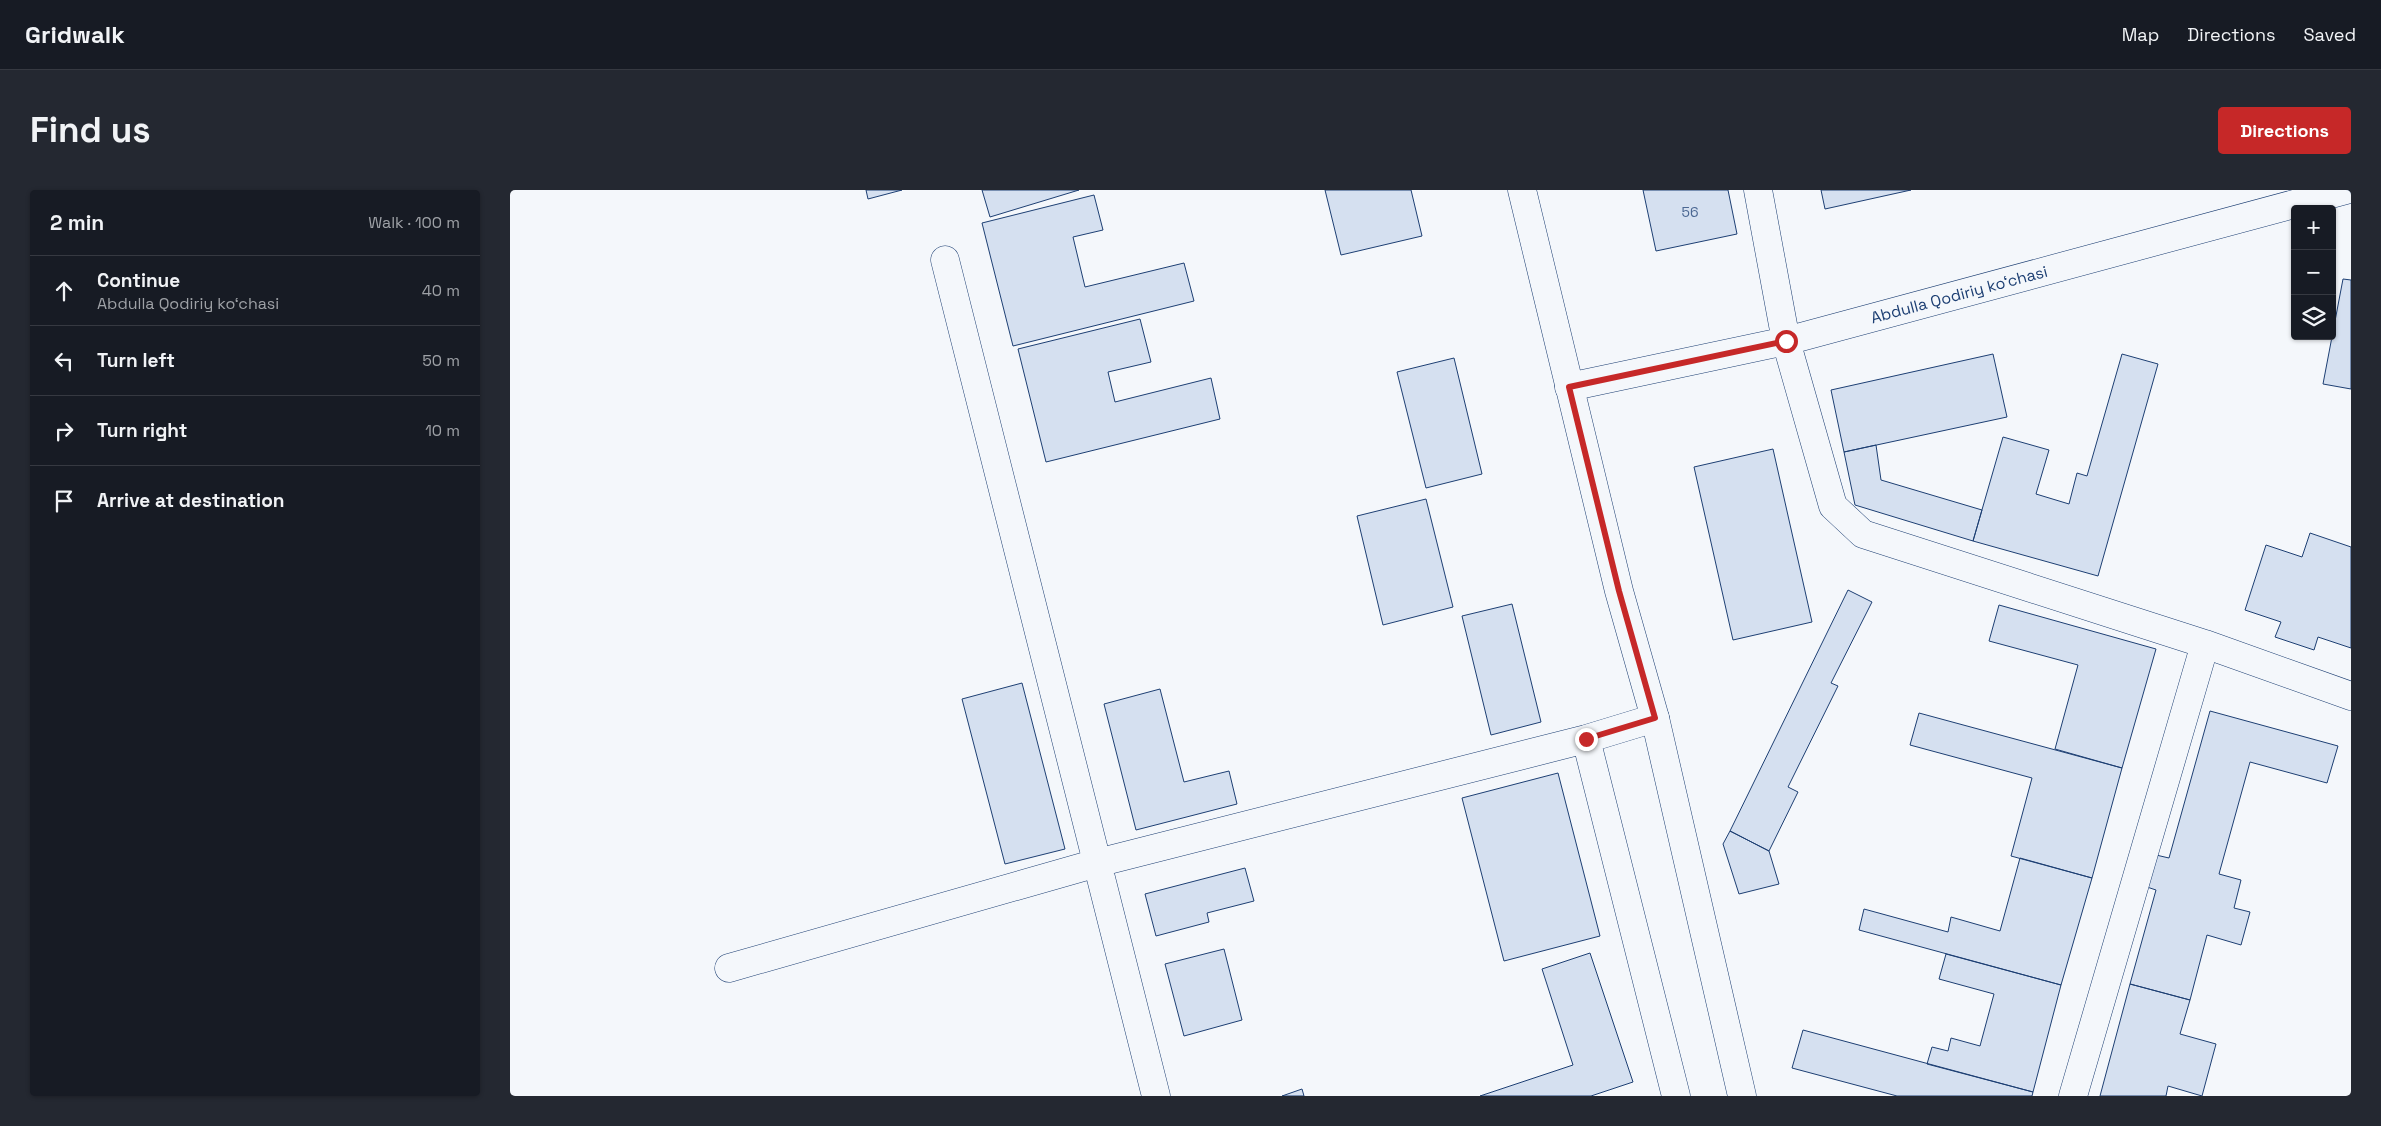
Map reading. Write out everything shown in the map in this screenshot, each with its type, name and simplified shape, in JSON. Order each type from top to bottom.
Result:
[{"type":"street","points":[[1522,190],[1619,591],[1655,718],[1742,1096]]},
{"type":"street","points":[[1758,190],[1786,341],[1833,506],[1863,534],[2205,644],[2351,696]]},
{"type":"street","name":"Abdulla Qodiriy koʻchasi","points":[[1569,387],[1786,341],[2346,190]]},
{"type":"street","points":[[945,260],[1156,1096]]},
{"type":"street","points":[[2073,1096],[2205,644]]},
{"type":"street","points":[[729,968],[1097,863],[1586,739],[1655,718]]},
{"type":"street","points":[[1586,739],[1676,1096]]},
{"type":"building","points":[[866,190],[902,190],[868,199]]},
{"type":"building","points":[[982,190],[1079,190],[990,217]]},
{"type":"building","points":[[1325,190],[1411,190],[1422,236],[1341,255]]},
{"type":"building","points":[[1643,190],[1728,190],[1737,234],[1656,251]]},
{"type":"building","points":[[1821,190],[1911,190],[1825,209]]},
{"type":"building","points":[[1094,195],[1103,230],[1073,237],[1085,287],[1184,263],[1194,301],[1013,346],[982,223]]},
{"type":"building","points":[[2343,279],[2351,280],[2351,389],[2323,384],[2331,340],[2336,340],[2336,316]]},
{"type":"building","points":[[1140,319],[1151,362],[1108,372],[1115,402],[1211,378],[1220,419],[1046,462],[1018,349]]},
{"type":"building","points":[[1993,354],[2007,417],[1844,452],[1831,390]]},
{"type":"building","points":[[2122,354],[2158,364],[2098,576],[1973,541],[2003,437],[2049,450],[2036,494],[2069,504],[2077,473],[2087,476]]},
{"type":"building","points":[[1454,358],[1482,474],[1426,488],[1397,372]]},
{"type":"building","points":[[1876,445],[1881,480],[1982,510],[1973,541],[1855,505],[1844,452]]},
{"type":"building","points":[[1773,449],[1812,622],[1733,640],[1694,467]]},
{"type":"building","points":[[1426,499],[1453,607],[1383,625],[1357,516]]},
{"type":"building","points":[[2310,533],[2351,547],[2351,648],[2318,637],[2314,650],[2275,637],[2281,622],[2245,610],[2266,545],[2302,557]]},
{"type":"building","points":[[1848,590],[1872,602],[1831,683],[1838,686],[1788,787],[1798,792],[1769,851],[1730,831]]},
{"type":"building","points":[[1512,604],[1541,722],[1491,735],[1462,616]]},
{"type":"building","points":[[1999,605],[2156,649],[2122,768],[2055,749],[2078,665],[1989,641]]},
{"type":"building","points":[[1022,683],[1065,849],[1005,864],[962,699]]},
{"type":"building","points":[[1160,689],[1184,782],[1229,771],[1237,804],[1136,830],[1104,704]]},
{"type":"building","points":[[2210,711],[2338,746],[2327,783],[2250,762],[2219,874],[2241,880],[2234,908],[2250,912],[2241,945],[2207,935],[2190,1000],[2130,984],[2156,890],[2147,887],[2156,855],[2169,858]]},
{"type":"building","points":[[1919,713],[2122,768],[2092,878],[2011,856],[2032,778],[1910,745]]},
{"type":"building","points":[[1558,773],[1600,936],[1504,961],[1462,798]]},
{"type":"building","points":[[1730,831],[1769,851],[1779,884],[1739,894],[1723,844]]},
{"type":"building","points":[[2020,858],[2092,878],[2061,985],[1859,930],[1864,909],[1948,932],[1951,917],[2000,931]]},
{"type":"building","points":[[1245,868],[1254,901],[1207,913],[1209,922],[1156,936],[1145,894]]},
{"type":"building","points":[[1224,949],[1242,1020],[1184,1036],[1165,964]]},
{"type":"building","points":[[1590,953],[1633,1082],[1591,1096],[1480,1096],[1573,1065],[1542,969]]},
{"type":"building","points":[[1946,954],[2061,985],[2033,1092],[1927,1064],[1932,1047],[1948,1051],[1951,1038],[1980,1046],[1994,994],[1939,979]]},
{"type":"building","points":[[2130,984],[2190,1000],[2180,1034],[2216,1044],[2202,1096],[2168,1086],[2166,1096],[2100,1096]]},
{"type":"building","points":[[1803,1030],[2033,1092],[2032,1096],[1897,1096],[1792,1068]]},
{"type":"building","points":[[1302,1089],[1304,1096],[1282,1096]]},
{"type":"route","points":[[1586,739],[1655,718],[1619,591],[1569,387],[1786,341]]}]
